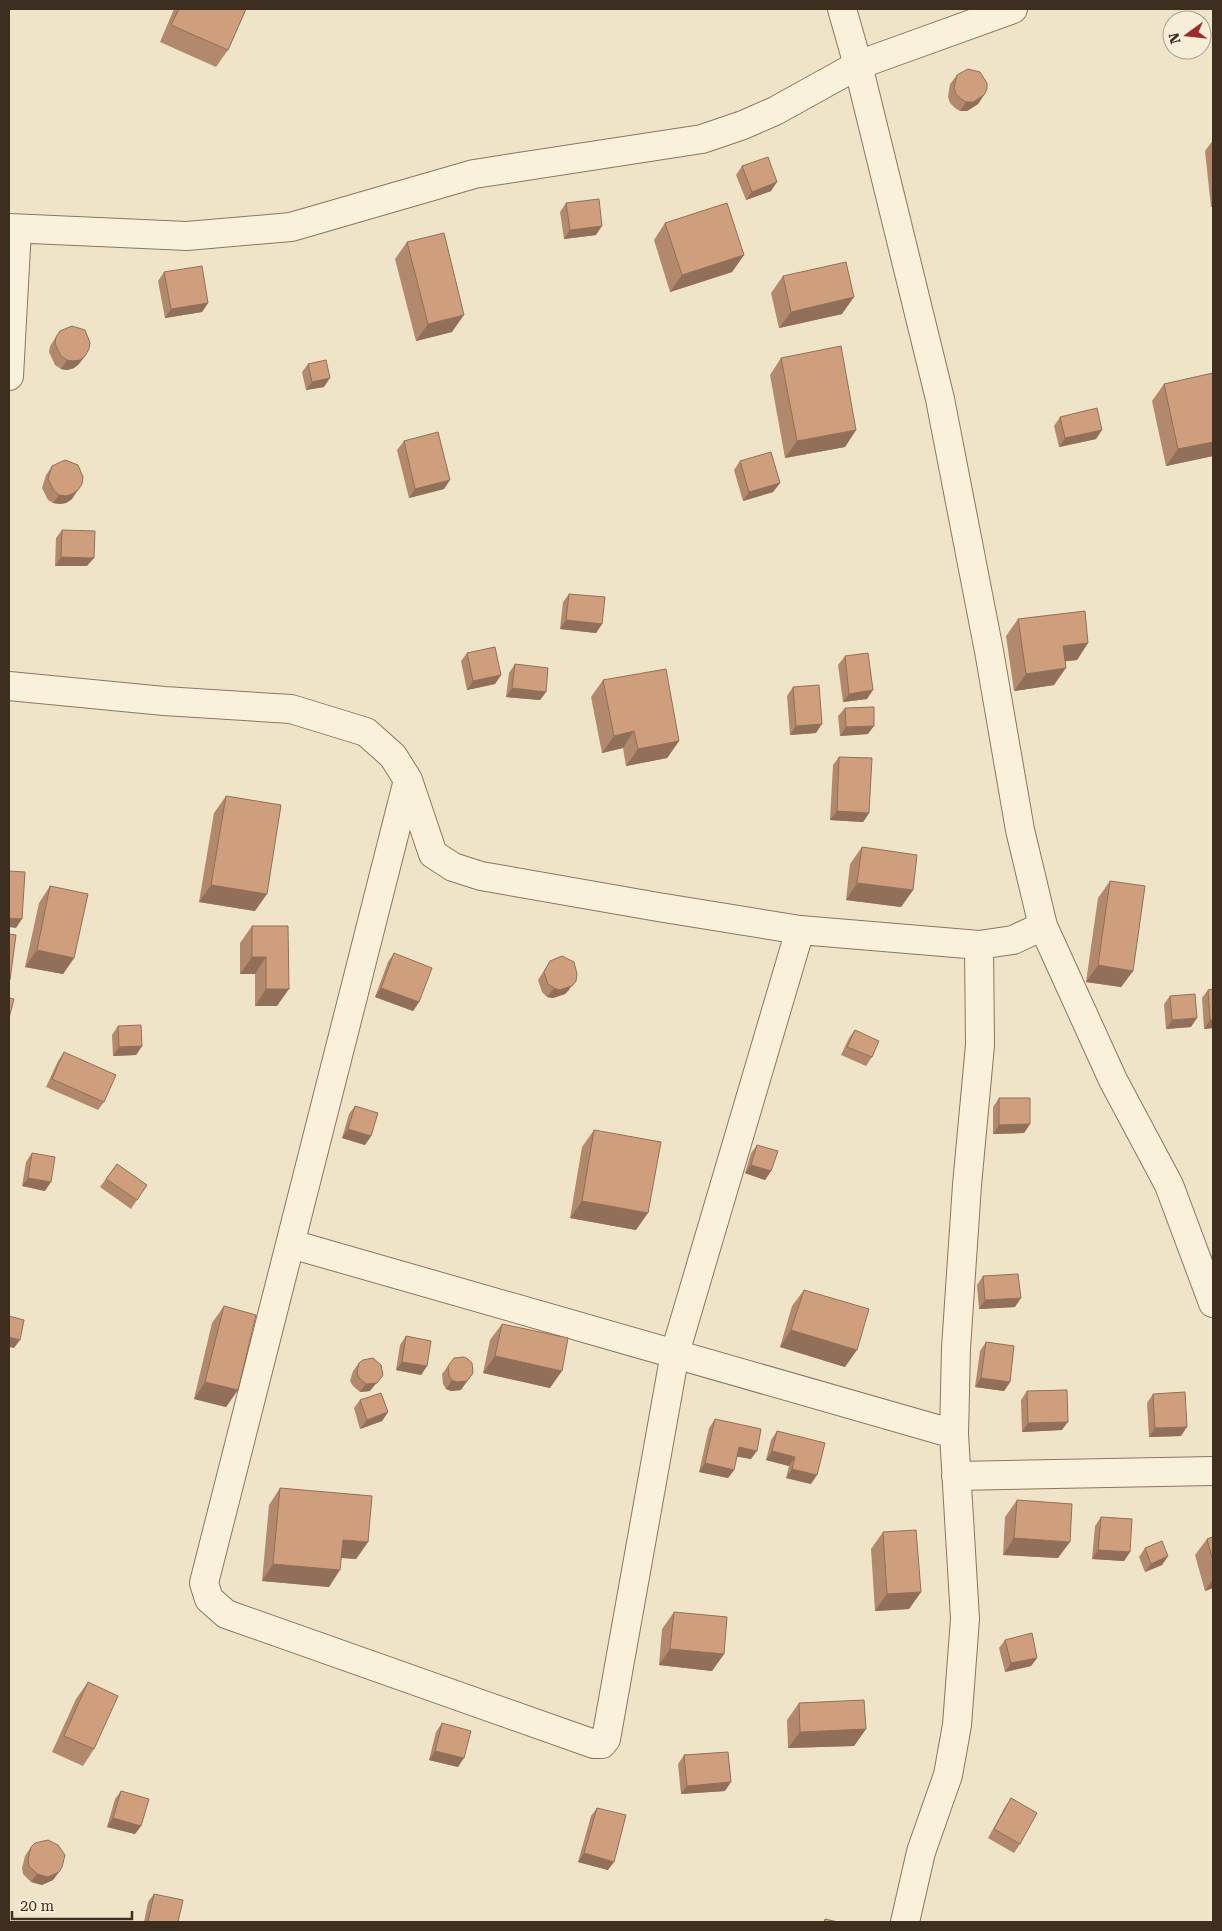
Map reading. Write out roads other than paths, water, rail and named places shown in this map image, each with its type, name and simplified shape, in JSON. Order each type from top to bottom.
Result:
[{"type":"street","points":[[842,9],[858,65],[940,399],[989,651],[1020,830],[1043,926],[1113,1080],[1168,1185],[1213,1303]]},
{"type":"street","points":[[9,376],[13,229],[188,236],[291,227],[474,174],[702,139],[743,126],[775,111],[858,65],[1013,9]]},
{"type":"street","points":[[9,686],[164,701],[292,709],[366,732],[393,756],[408,780],[434,854],[453,867],[481,876],[800,930],[979,946],[1013,940],[1043,926]]},
{"type":"street","points":[[408,780],[204,1583],[209,1598],[226,1614],[594,1744],[602,1744],[609,1730],[675,1353],[800,930]]},
{"type":"street","points":[[905,1922],[921,1852],[948,1775],[957,1725],[965,1619],[954,1434],[956,1348],[967,1185],[980,1045],[979,946]]},
{"type":"street","points":[[291,1244],[954,1434]]},
{"type":"street","points":[[956,1476],[1213,1471]]}]
